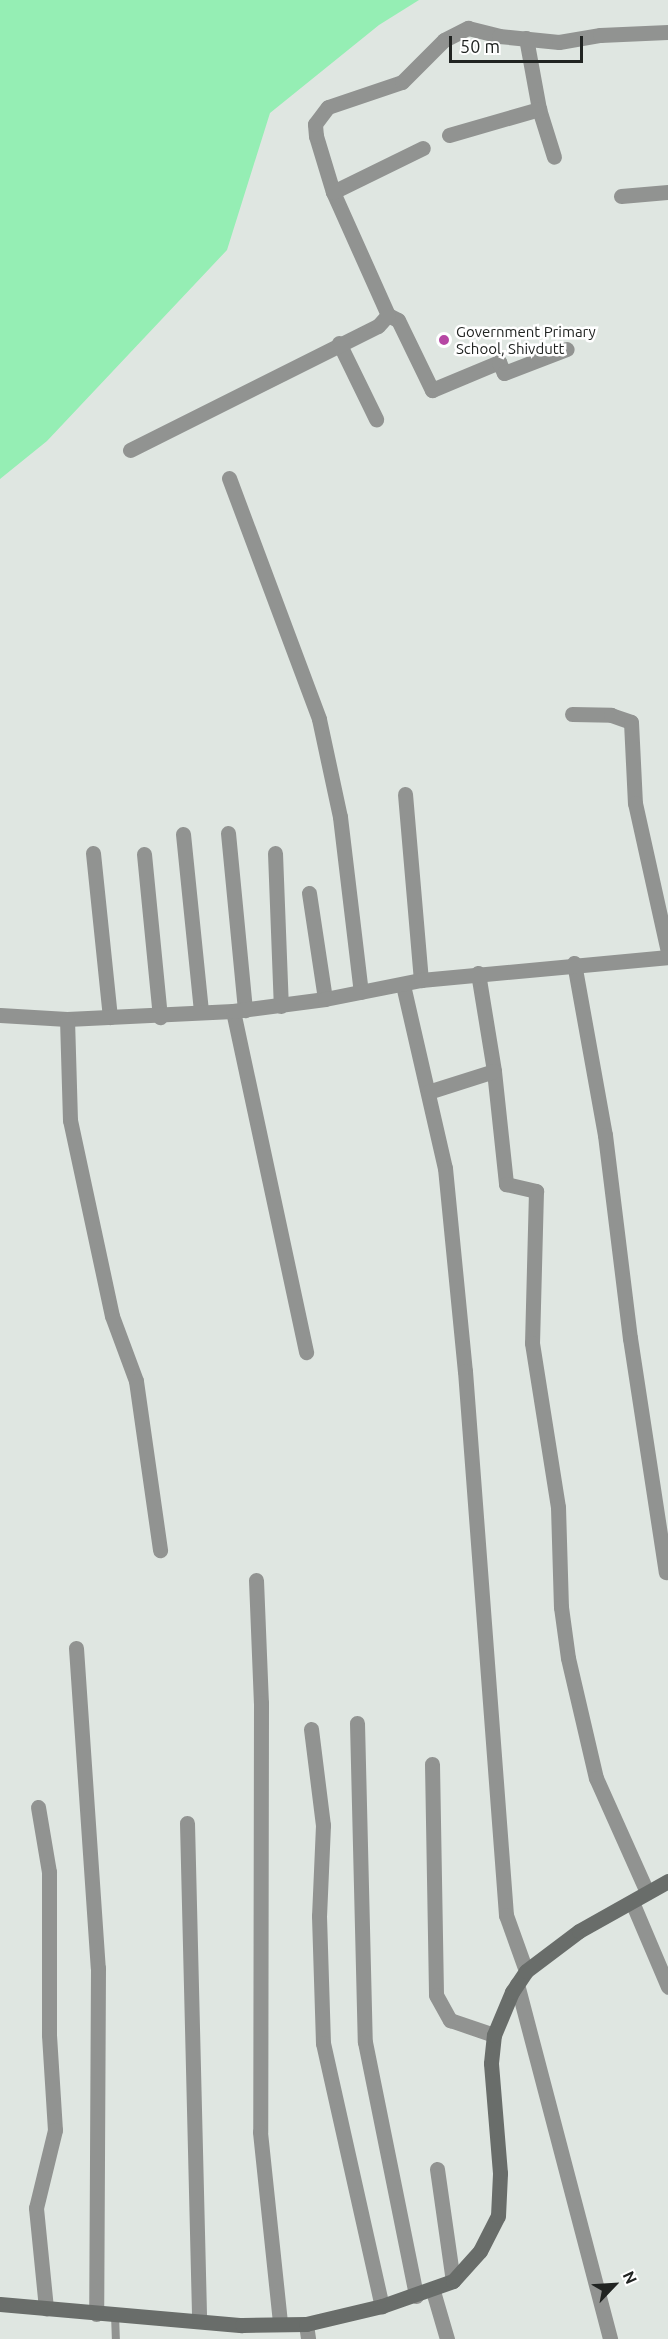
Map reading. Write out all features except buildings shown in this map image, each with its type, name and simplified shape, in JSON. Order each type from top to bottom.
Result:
[{"type":"main road","points":[[0,2304],[242,2325],[280,2323],[307,2332],[433,2291],[453,2281],[480,2252],[498,2216],[500,2173],[491,2063],[494,2035],[522,1977],[579,1931],[668,1881]]},
{"type":"street","points":[[567,349],[504,373],[499,362],[432,390],[398,320],[388,315],[333,192],[315,124],[328,107],[402,82],[456,32],[468,28],[559,42],[600,35],[668,32]]},
{"type":"street","points":[[526,38],[539,109],[554,158]]},
{"type":"street","points":[[449,135],[539,109]]},
{"type":"street","points":[[333,192],[423,148]]},
{"type":"street","points":[[621,196],[668,192]]},
{"type":"street","points":[[130,450],[339,343],[378,326],[388,315]]},
{"type":"street","points":[[339,343],[376,419]]},
{"type":"street","points":[[229,478],[318,719],[340,817],[361,992]]},
{"type":"street","points":[[572,714],[611,715],[631,722],[635,803],[668,951]]},
{"type":"street","points":[[405,794],[421,980]]},
{"type":"street","points":[[228,833],[239,1011],[306,1352]]},
{"type":"street","points":[[183,834],[201,1011]]},
{"type":"street","points":[[275,853],[281,1006]]},
{"type":"street","points":[[93,854],[110,1017]]},
{"type":"street","points":[[144,855],[160,1017]]},
{"type":"street","points":[[309,893],[325,999]]},
{"type":"street","points":[[0,1015],[67,1019],[160,1017],[201,1011],[239,1011],[325,999],[421,980],[574,963],[668,957]]},
{"type":"street","points":[[574,963],[605,1135],[630,1338],[666,1572]]},
{"type":"street","points":[[477,973],[494,1071],[506,1184],[536,1191],[532,1343],[558,1507],[561,1607],[568,1658],[597,1778],[647,1892]]},
{"type":"street","points":[[403,985],[445,1168],[465,1371],[506,1915],[610,2339]]},
{"type":"street","points":[[67,1019],[70,1120],[112,1316],[136,1381],[160,1550]]},
{"type":"street","points":[[428,1092],[494,1071]]},
{"type":"street","points":[[256,1580],[261,1702],[260,2132],[280,2323]]},
{"type":"street","points":[[76,1648],[98,1968],[96,2314]]},
{"type":"street","points":[[357,1723],[365,2042],[416,2296]]},
{"type":"street","points":[[311,1729],[322,1825],[319,1916],[323,2043],[382,2306]]},
{"type":"street","points":[[432,1764],[436,1995],[450,2020],[494,2035]]},
{"type":"street","points":[[38,1807],[49,1872],[49,2035],[56,2130],[36,2208],[46,2309]]},
{"type":"street","points":[[188,1823],[199,2320]]},
{"type":"street","points":[[632,1902],[668,1987]]},
{"type":"street","points":[[437,2169],[453,2281]]},
{"type":"street","points":[[433,2291],[447,2339]]},
{"type":"lane","points":[[115,2314],[116,2339]]},
{"type":"green space","points":[[0,0],[419,0],[379,25],[270,113],[227,250],[47,441],[0,479]]},
{"type":"place","name":"Government Primary School, Shivdutt","points":[[444,340]]}]
